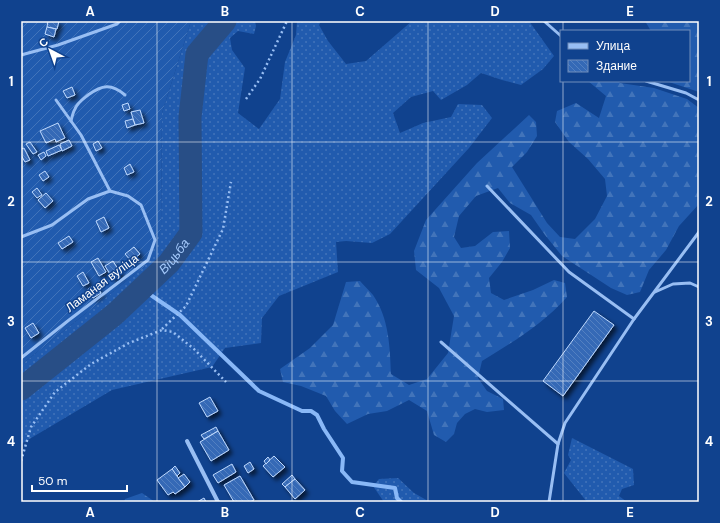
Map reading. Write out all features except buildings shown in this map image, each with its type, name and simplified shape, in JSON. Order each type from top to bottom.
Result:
[{"type":"street","points":[[187,441],[218,502]]},
{"type":"lane","points":[[21,55],[58,45],[117,24],[120,21]]},
{"type":"lane","points":[[544,21],[560,35]]},
{"type":"lane","points":[[649,82],[686,93],[699,100]]},
{"type":"lane","points":[[71,121],[75,108],[81,101],[93,92],[104,87],[113,87],[125,95]]},
{"type":"lane","points":[[21,238],[52,225],[88,199],[110,191],[81,135],[56,100]]},
{"type":"lane","points":[[487,186],[569,272],[634,318]]},
{"type":"lane","name":"Ламаная вуліца","points":[[21,358],[68,320],[148,260],[155,240],[141,205],[128,196],[110,191]]},
{"type":"lane","points":[[549,502],[558,444],[565,422],[634,318],[699,232]]},
{"type":"lane","points":[[653,293],[673,284],[690,283],[699,287]]},
{"type":"lane","points":[[441,342],[558,444]]},
{"type":"path","points":[[246,99],[260,79],[287,21]]},
{"type":"path","points":[[21,461],[31,427],[55,392],[91,364],[129,343],[162,330],[186,306],[224,229],[231,182]]},
{"type":"path","points":[[162,330],[173,332],[194,349],[226,382]]},
{"type":"green space","points":[[21,21],[191,21],[162,113],[161,229],[144,267],[21,365]]},
{"type":"green space","points":[[191,21],[255,21],[256,26],[254,34],[238,31],[230,38],[232,50],[245,68],[238,113],[259,129],[280,99],[285,62],[296,35],[297,21],[321,21],[319,25],[328,41],[346,64],[366,61],[412,21],[529,21],[554,56],[543,69],[521,85],[481,73],[467,85],[441,100],[433,91],[411,97],[393,113],[400,133],[423,123],[451,117],[458,104],[482,105],[492,118],[469,148],[390,234],[372,243],[346,241],[336,242],[338,272],[279,296],[262,318],[261,343],[225,348],[212,367],[112,390],[21,444],[21,365],[144,267],[161,229],[162,113]]},
{"type":"green space","points":[[645,21],[699,21],[699,92],[669,82],[690,82],[690,30],[650,30]]},
{"type":"green space","points":[[589,82],[619,82],[654,88],[687,99],[699,108],[699,204],[679,226],[666,250],[649,270],[640,292],[627,295],[611,288],[562,256],[531,215],[510,203],[498,188],[476,196],[459,216],[454,237],[461,248],[475,246],[493,232],[509,231],[510,248],[502,262],[489,278],[491,293],[504,300],[533,290],[554,280],[565,283],[567,297],[538,324],[516,340],[482,361],[478,378],[487,391],[503,399],[504,410],[487,412],[475,409],[465,414],[457,423],[454,434],[446,442],[434,435],[427,411],[409,400],[387,411],[368,414],[347,424],[335,411],[326,396],[301,386],[283,382],[280,369],[310,348],[333,325],[346,282],[360,281],[373,295],[382,313],[388,333],[391,374],[409,385],[427,379],[448,353],[454,316],[439,288],[416,270],[414,251],[426,220],[477,163],[529,115],[536,122],[537,136],[527,152],[512,167],[547,223],[560,237],[575,239],[595,219],[607,196],[605,179],[588,159],[569,142],[555,122],[557,111],[576,103],[599,118],[606,96]]},
{"type":"green space","points":[[572,438],[633,469],[634,485],[622,489],[619,496],[627,502],[587,502],[564,473],[571,460],[568,455]]},
{"type":"green space","points":[[398,478],[414,493],[430,502],[384,502],[373,486],[379,479]]},
{"type":"green space","points":[[142,493],[155,502],[124,502],[125,499]]},
{"type":"waterway","name":"Віцьба","points":[[21,389],[115,314],[169,263],[191,233],[190,117],[197,54],[225,21]]},
{"type":"waterway","points":[[142,289],[180,315],[259,391],[302,411],[311,411],[317,415],[324,429],[343,458],[342,471],[352,482],[395,488],[397,498],[401,502]]}]
